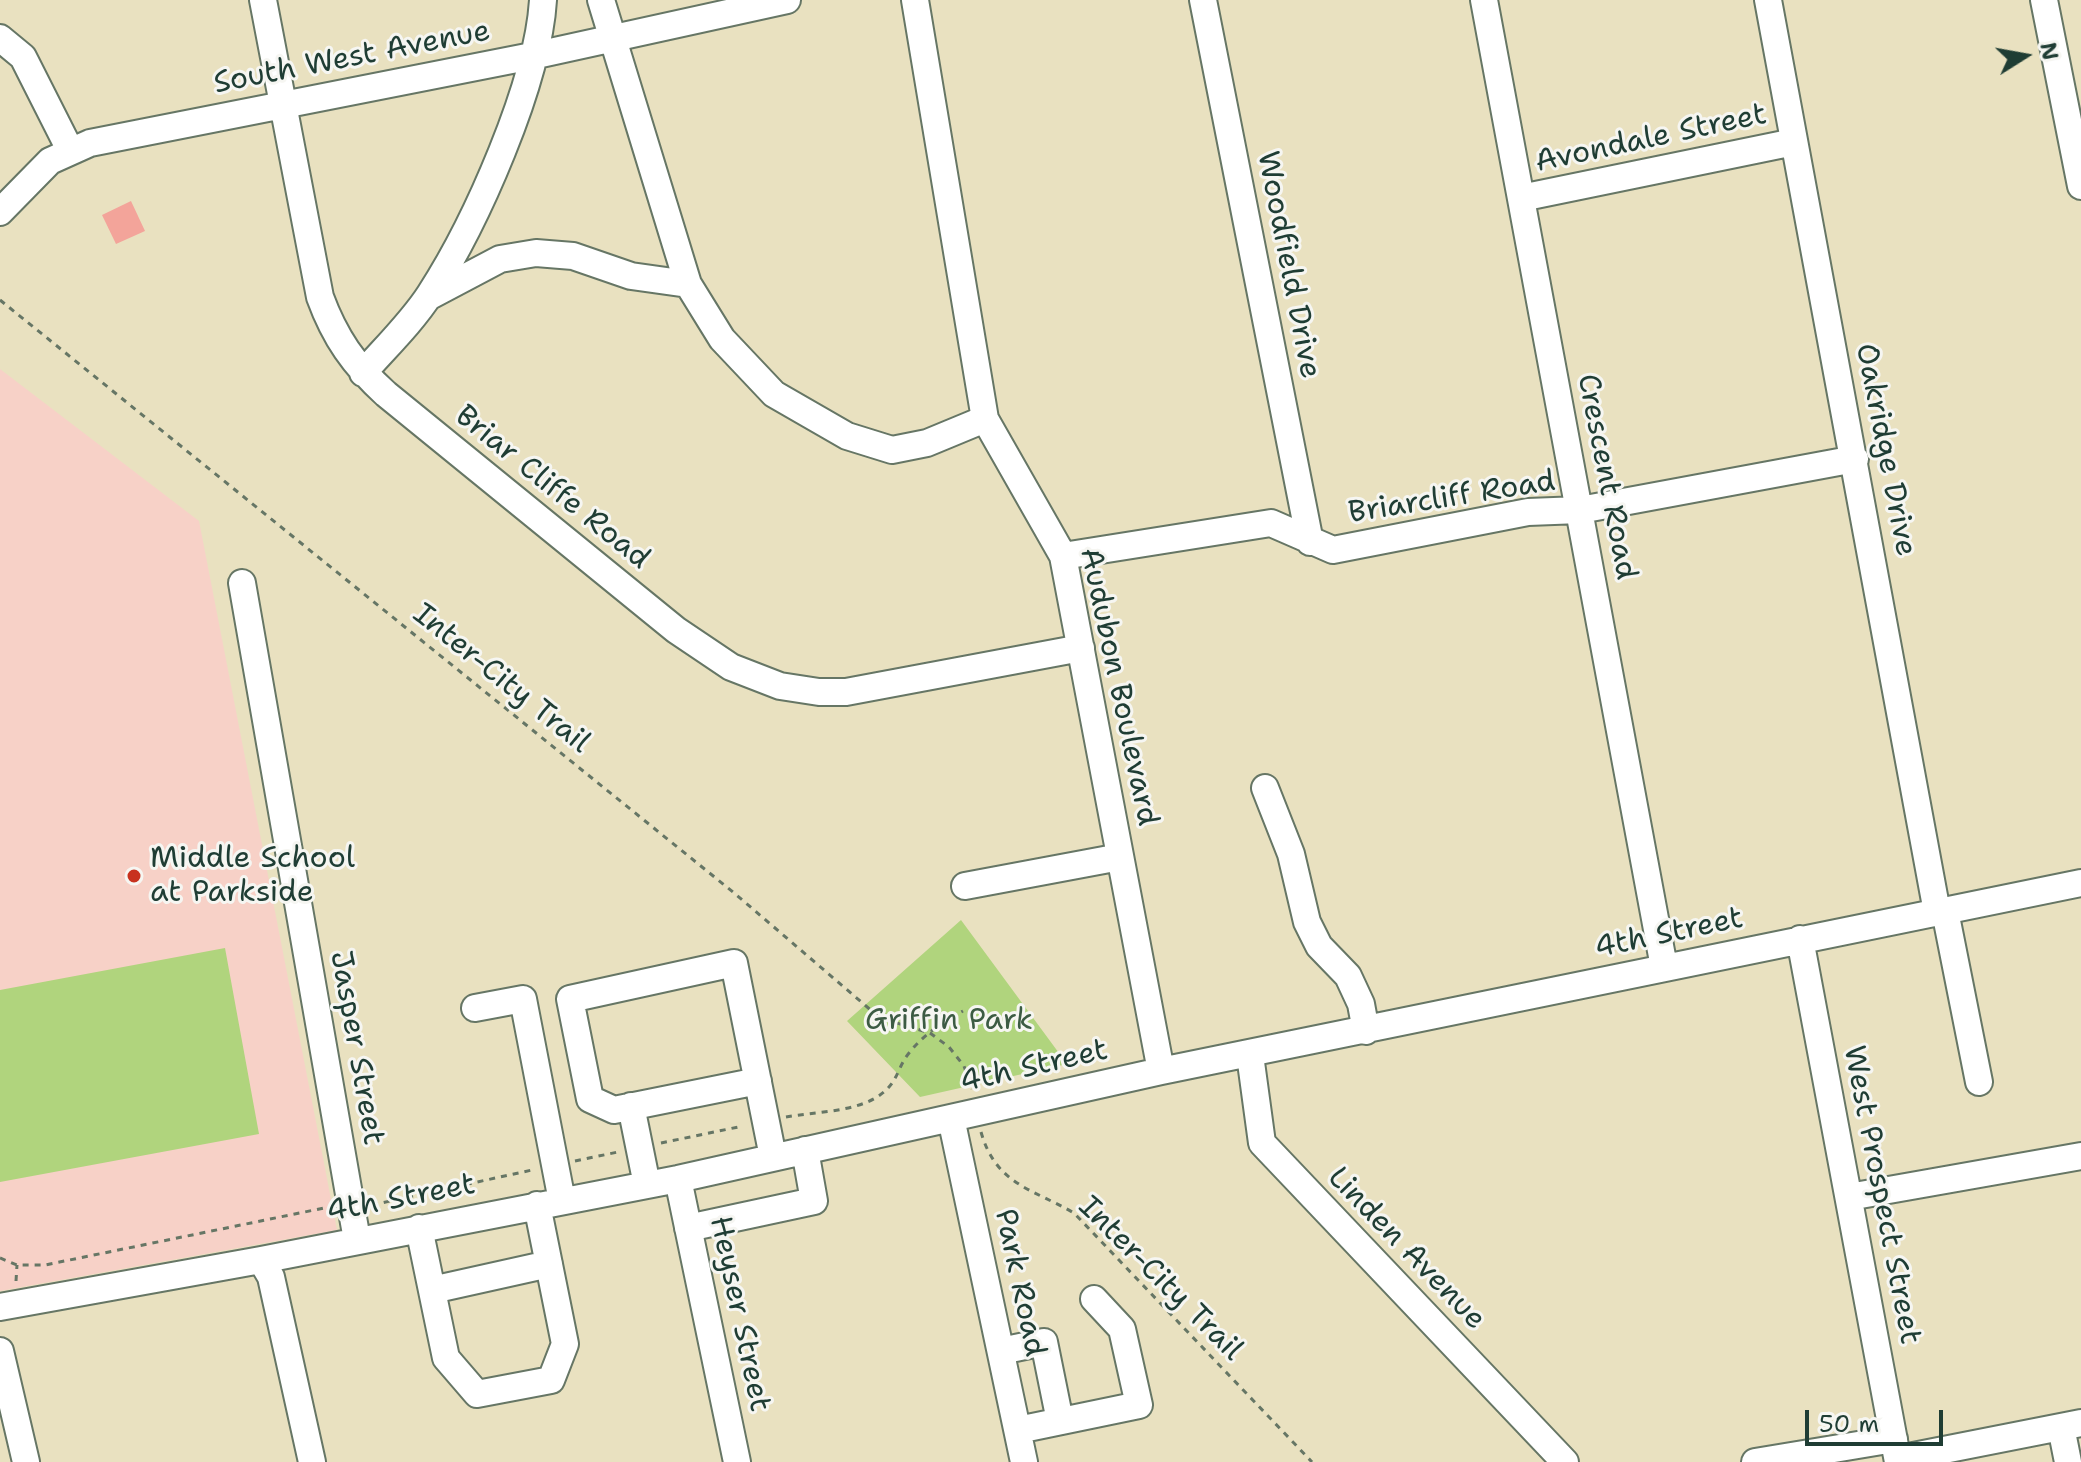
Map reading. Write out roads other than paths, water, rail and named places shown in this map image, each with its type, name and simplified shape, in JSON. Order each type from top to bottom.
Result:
[{"type":"street","name":"Briar Cliffe Road","points":[[263,0],[320,297],[331,327],[363,373],[676,630],[731,667],[754,677],[819,692],[846,692],[1081,648]]},
{"type":"street","points":[[363,373],[429,297],[469,227],[493,169],[532,56],[542,23],[543,0]]},
{"type":"street","points":[[601,0],[688,284],[722,339],[774,394],[847,436],[892,450],[927,443],[985,419]]},
{"type":"street","name":"South West Avenue","points":[[0,212],[30,179],[70,150],[90,143],[532,56],[787,0]]},
{"type":"street","name":"Audubon Boulevard","points":[[915,0],[985,419],[1063,556],[1161,1071]]},
{"type":"street","name":"Woodfield Drive","points":[[1203,0],[1310,542]]},
{"type":"street","name":"Crescent Road","points":[[1484,0],[1664,967]]},
{"type":"street","name":"Oakridge Drive","points":[[1768,0],[1941,912],[1979,1082]]},
{"type":"street","points":[[2044,0],[2081,186]]},
{"type":"street","points":[[0,38],[23,57],[70,150]]},
{"type":"street","name":"Avondale Street","points":[[1521,198],[1794,142]]},
{"type":"street","points":[[429,297],[500,259],[536,253],[573,256],[631,276],[688,284]]},
{"type":"street","name":"Briarcliff Road","points":[[1063,556],[1271,523],[1333,550],[1528,512],[1580,510],[1855,459]]},
{"type":"street","name":"Jasper Street","points":[[242,583],[357,1240]]},
{"type":"street","points":[[1265,788],[1291,854],[1307,922],[1319,946],[1348,976],[1361,1004],[1366,1031]]},
{"type":"street","points":[[965,886],[1120,857]]},
{"type":"street","name":"4th Street","points":[[0,1307],[678,1179],[1161,1071],[2081,883]]},
{"type":"street","name":"West Prospect Street","points":[[1800,939],[1897,1453]]},
{"type":"street","points":[[758,1081],[614,1110],[590,1099],[570,999],[734,963],[758,1081],[773,1157]]},
{"type":"street","points":[[419,1228],[446,1358],[477,1394],[551,1380],[565,1344],[549,1264],[550,1203],[555,1165],[523,999],[475,1008]]},
{"type":"street","name":"Linden Avenue","points":[[1250,1055],[1262,1143],[1565,1462]]},
{"type":"street","points":[[631,1106],[647,1185]]},
{"type":"street","name":"Park Road","points":[[951,1118],[1024,1462]]},
{"type":"street","points":[[688,1228],[814,1201],[805,1150]]},
{"type":"street","points":[[1849,1197],[2081,1156]]},
{"type":"street","name":"Heyser Street","points":[[678,1179],[737,1462]]},
{"type":"street","points":[[261,1260],[271,1277],[312,1462]]},
{"type":"street","points":[[432,1290],[549,1264]]},
{"type":"street","points":[[1018,1430],[1139,1405],[1122,1329],[1094,1299]]},
{"type":"street","points":[[1001,1351],[1044,1342],[1060,1421]]},
{"type":"street","points":[[0,1351],[26,1462]]},
{"type":"street","points":[[1755,1462],[1897,1453],[2071,1425],[2068,1462]]},
{"type":"place","name":"Middle School at Parkside","points":[[134,876]]},
{"type":"park label","name":"Griffin Park","points":[[949,1021]]}]
